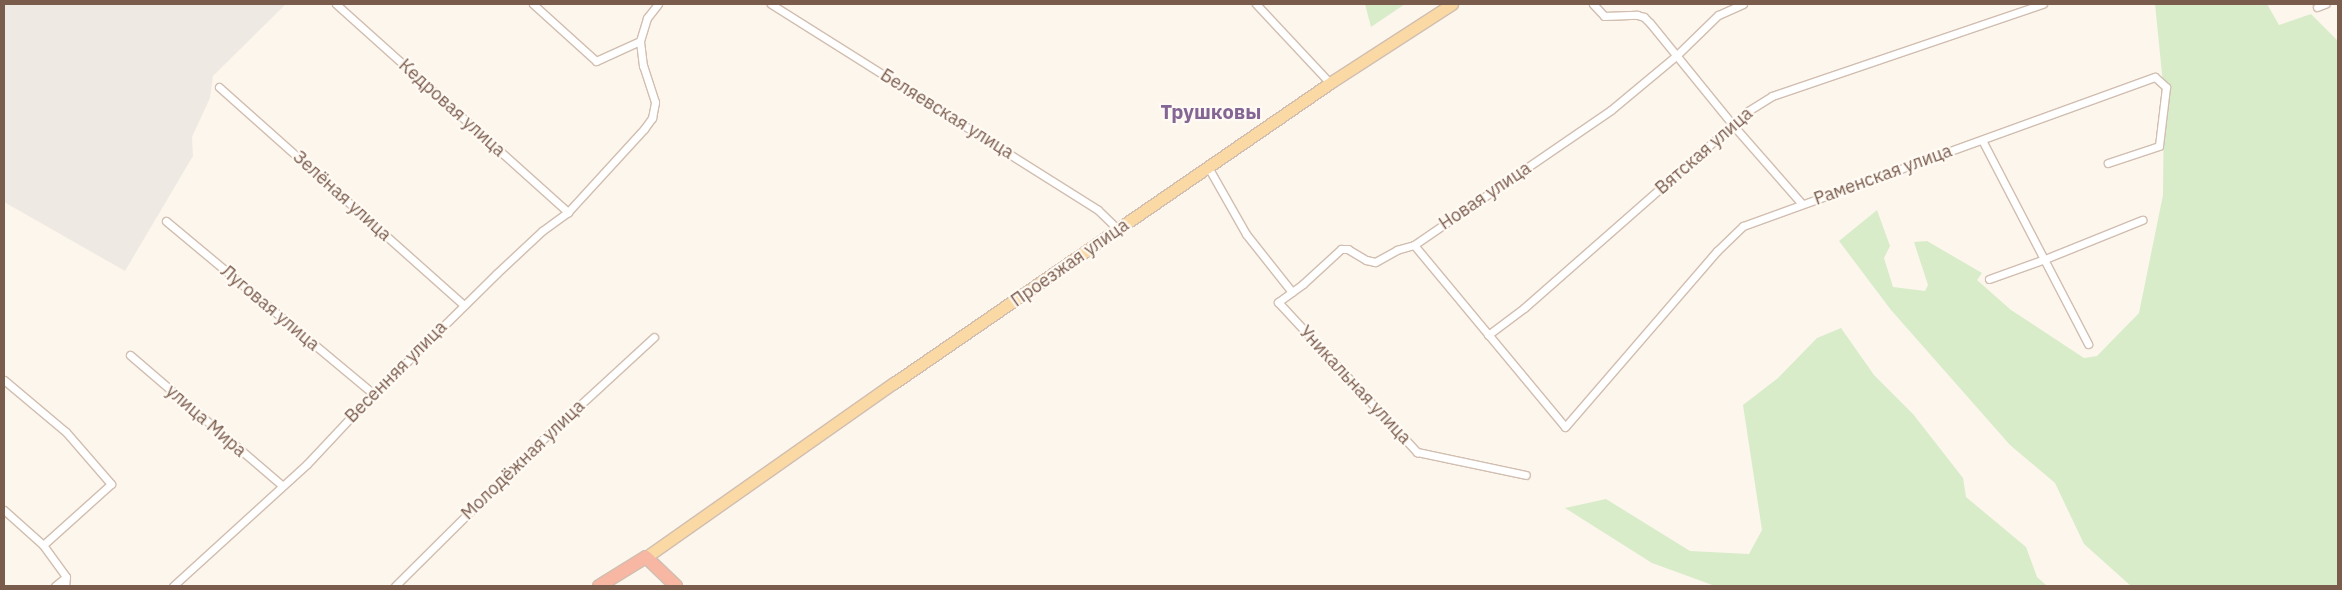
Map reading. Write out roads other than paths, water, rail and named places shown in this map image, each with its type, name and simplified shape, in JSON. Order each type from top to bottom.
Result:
[{"type":"highway","points":[[599,586],[646,557],[676,586]]},
{"type":"main road","name":"Проезжая улица","points":[[646,557],[1330,83],[1452,4]]},
{"type":"street","name":"Кедровая улица","points":[[336,4],[568,212]]},
{"type":"street","points":[[533,4],[596,61],[640,41],[647,18],[658,4]]},
{"type":"street","name":"Беляевская улица","points":[[772,4],[1082,200],[1108,218],[1118,229]]},
{"type":"street","points":[[1256,4],[1330,83]]},
{"type":"street","points":[[1593,4],[1604,16],[1644,17],[1732,124],[1802,204]]},
{"type":"street","points":[[1718,15],[1729,4]]},
{"type":"street","name":"Новая улица","points":[[1292,292],[1341,249],[1348,248],[1366,260],[1375,262],[1396,250],[1414,245],[1612,110],[1677,55],[1718,15],[1743,4]]},
{"type":"street","name":"Вятская улица","points":[[1488,335],[1524,308],[1732,124],[1772,96],[2043,4]]},
{"type":"street","points":[[2317,6],[2325,4]]},
{"type":"street","name":"Весенняя улица","points":[[172,586],[282,486],[464,305],[542,231],[568,212],[644,129],[655,110],[640,41]]},
{"type":"street","name":"Раменская улица","points":[[1488,335],[1565,427],[1717,251],[1743,226],[2156,77],[2166,87],[2159,146],[2108,163]]},
{"type":"street","name":"Зелёная улица","points":[[219,87],[464,305]]},
{"type":"street","points":[[1982,140],[2088,344]]},
{"type":"street","points":[[1208,167],[1246,234],[1292,292]]},
{"type":"street","points":[[1989,279],[2142,220]]},
{"type":"street","name":"Луговая улица","points":[[166,221],[374,394]]},
{"type":"street","points":[[1414,245],[1488,335]]},
{"type":"street","name":"Уникальная улица","points":[[1292,292],[1278,302],[1416,452],[1526,475]]},
{"type":"street","name":"Молодёжная улица","points":[[395,586],[542,440],[654,337]]},
{"type":"street","name":"улица Мира","points":[[130,355],[282,486]]},
{"type":"street","points":[[4,380],[66,432],[111,484],[43,545]]},
{"type":"street","points":[[4,510],[43,545],[66,577],[65,586]]},
{"type":"street","points":[[55,586],[66,577]]},
{"type":"district","name":"Трушковы","points":[[1211,111]]}]
